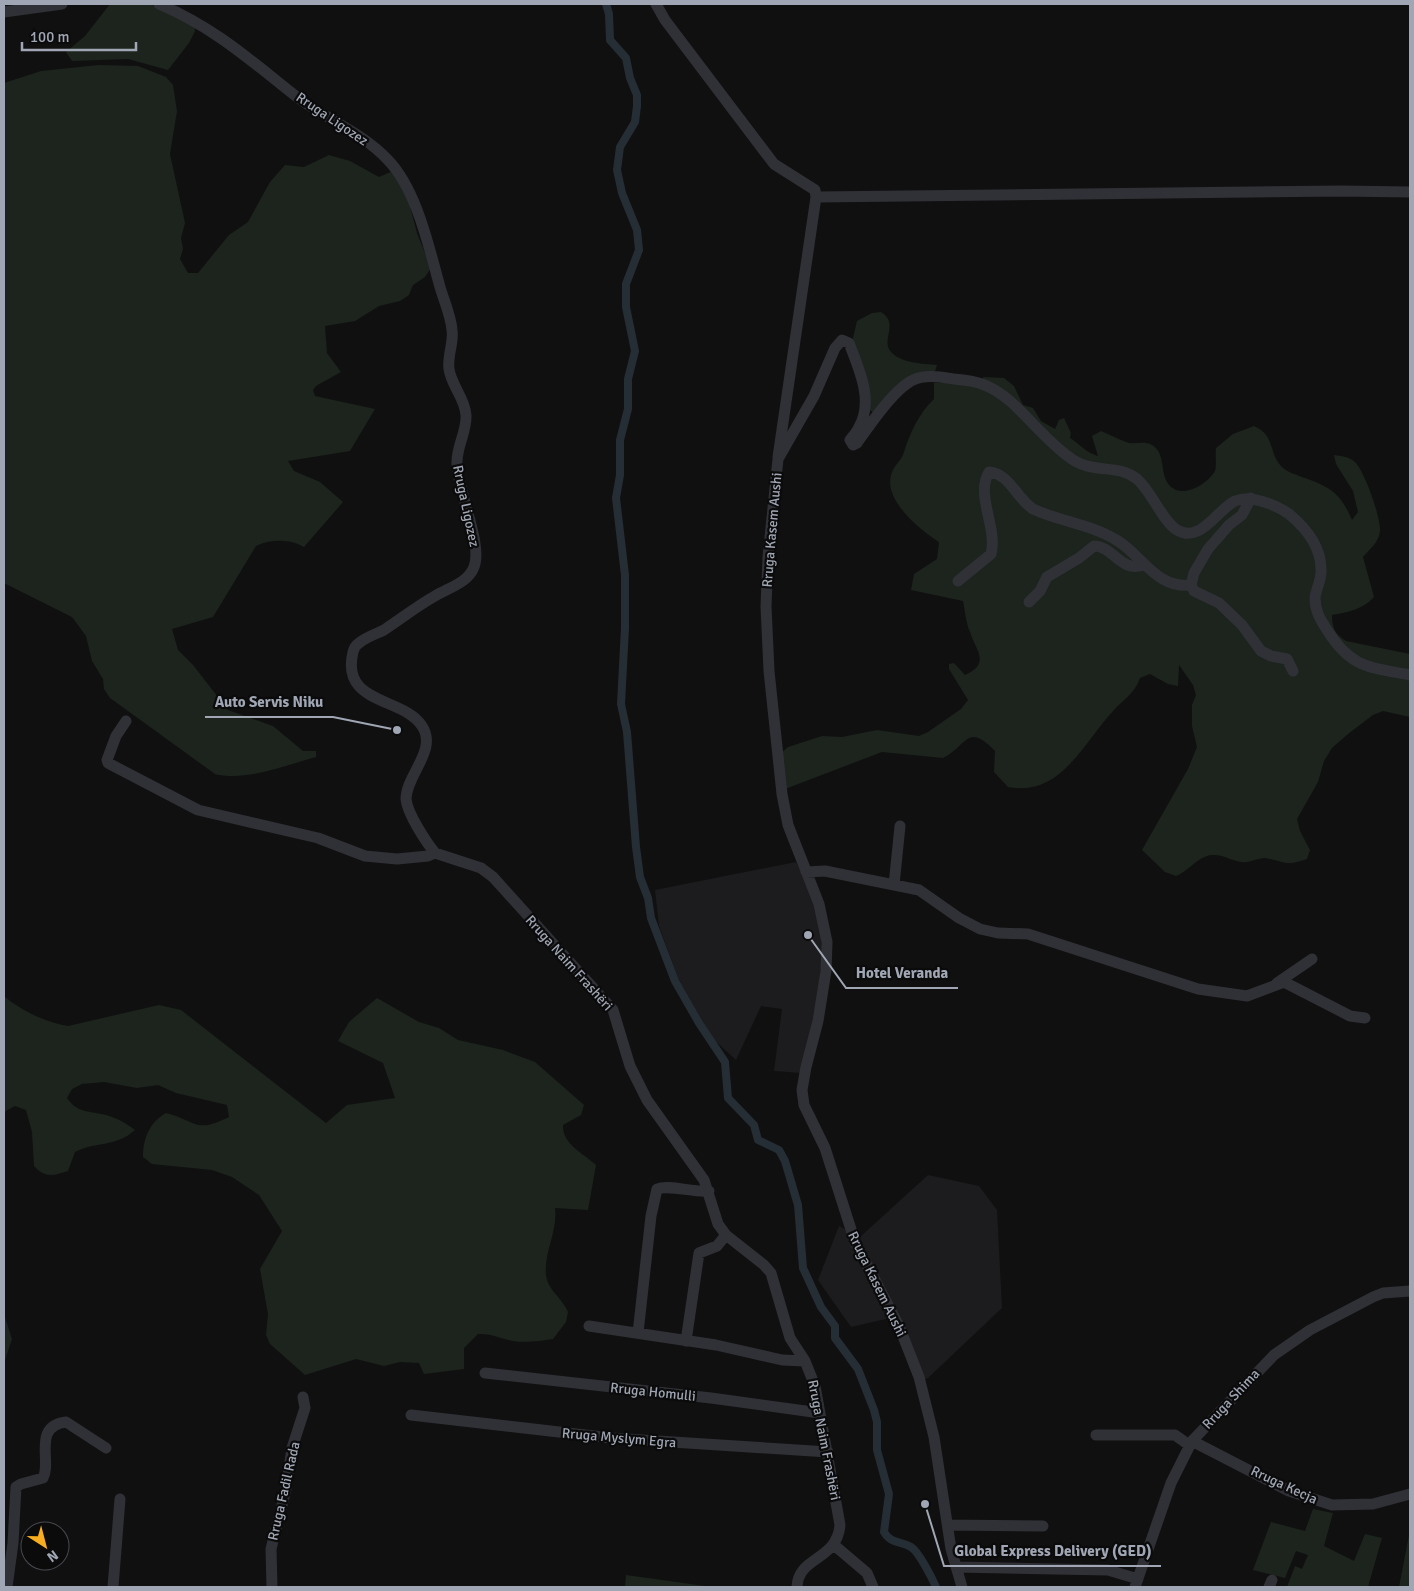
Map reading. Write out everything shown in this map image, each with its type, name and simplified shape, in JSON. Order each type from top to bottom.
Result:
[{"type":"street","points":[[4,12],[62,4]]},
{"type":"street","name":"Rruga Ligozez","points":[[159,4],[201,23],[224,38],[309,106],[382,154],[403,179],[432,250],[453,332],[449,370],[466,416],[458,446],[457,470],[464,506],[476,546],[475,566],[465,580],[426,601],[381,631],[362,640],[354,649],[353,663],[355,678],[363,690],[381,702],[408,714],[423,727],[427,740],[426,749],[410,784],[406,798],[408,808],[435,853]]},
{"type":"street","points":[[656,4],[665,20],[774,164],[815,190],[816,197],[778,459]]},
{"type":"street","points":[[816,197],[1341,191],[1410,192]]},
{"type":"street","name":"Rruga Kasem Aushi","points":[[962,1587],[948,1525],[934,1437],[919,1377],[899,1326],[855,1242],[825,1148],[804,1105],[802,1090],[818,1022],[826,971],[827,950],[825,926],[819,904],[788,824],[782,794],[769,671],[766,606],[768,557],[778,459],[788,445],[814,396],[835,348],[842,340],[849,343],[862,378],[864,391],[865,410],[860,427],[850,440],[853,445],[857,443],[890,400],[914,379],[930,376],[977,381],[994,389],[1010,402],[1069,458],[1084,466],[1123,471],[1136,478],[1148,491],[1174,528],[1180,532],[1190,534],[1201,529],[1233,502],[1251,498]]},
{"type":"street","points":[[958,581],[991,554],[992,533],[986,508],[984,482],[989,472],[1004,478],[1032,509],[1098,530],[1121,543],[1158,578],[1179,586],[1191,586]]},
{"type":"street","points":[[1293,671],[1287,658],[1271,656],[1261,651],[1235,618],[1215,599],[1194,591],[1191,586],[1194,573],[1208,549],[1229,525],[1242,515],[1251,498],[1278,506],[1303,526],[1314,542],[1320,556],[1321,572],[1315,596],[1316,608],[1319,618],[1340,651],[1352,660],[1381,669],[1410,674]]},
{"type":"street","points":[[1029,602],[1040,591],[1048,577],[1094,546],[1104,548],[1130,566],[1143,565]]},
{"type":"street","points":[[126,721],[116,736],[108,763],[198,810],[318,838],[365,856],[397,859],[428,856],[435,853]]},
{"type":"street","points":[[894,885],[900,826]]},
{"type":"street","name":"Rruga Naim Frashëri","points":[[435,853],[486,872],[613,1010],[630,1066],[647,1100],[695,1165],[709,1191],[715,1218],[726,1235],[764,1265],[771,1273],[790,1338],[805,1360],[815,1386],[840,1525],[834,1545]]},
{"type":"street","points":[[806,872],[825,871],[919,890],[959,918],[980,929],[998,933],[1028,934],[1198,989],[1247,996],[1277,983],[1312,959]]},
{"type":"street","points":[[1277,983],[1291,984],[1350,1016],[1365,1018]]},
{"type":"street","points":[[638,1333],[651,1216],[657,1189],[709,1191]]},
{"type":"street","points":[[686,1340],[699,1253],[717,1246],[726,1235]]},
{"type":"street","name":"Rruga Shima","points":[[1136,1583],[1171,1483],[1191,1443],[1265,1363],[1310,1330],[1373,1297],[1383,1293],[1410,1291]]},
{"type":"street","points":[[589,1326],[686,1340],[782,1360],[805,1360]]},
{"type":"street","name":"Rruga Homulli","points":[[485,1372],[711,1398],[820,1413]]},
{"type":"street","name":"Rruga Fadil Rada","points":[[272,1587],[271,1550],[286,1489],[292,1448],[305,1408],[303,1397]]},
{"type":"street","name":"Rruga Myslym Egra","points":[[411,1415],[611,1438],[828,1452]]},
{"type":"street","points":[[7,1587],[13,1543],[16,1487],[43,1478],[45,1469],[43,1445],[51,1430],[58,1424],[66,1422],[106,1448]]},
{"type":"street","name":"Rruga Kecja","points":[[1096,1435],[1174,1435],[1289,1491],[1325,1504],[1343,1507],[1362,1505],[1410,1494]]},
{"type":"street","points":[[113,1587],[120,1499]]},
{"type":"street","points":[[948,1525],[1043,1526]]},
{"type":"street","points":[[797,1587],[797,1582],[805,1567],[834,1545],[867,1573],[873,1587]]},
{"type":"street","points":[[956,1567],[1108,1570],[1136,1583]]},
{"type":"shaded area","points":[[110,4],[150,4],[194,24],[195,31],[189,43],[168,70],[128,59],[72,61],[66,52],[85,36]]},
{"type":"shaded area","points":[[99,65],[138,66],[166,77],[173,85],[177,111],[170,154],[185,223],[181,238],[183,249],[180,259],[188,273],[198,273],[229,235],[248,222],[270,182],[285,165],[304,167],[329,155],[350,161],[379,177],[393,171],[408,199],[417,233],[431,268],[425,277],[413,285],[409,295],[400,301],[379,306],[355,321],[325,326],[327,353],[341,372],[316,386],[313,390],[315,396],[375,409],[350,451],[288,461],[294,471],[320,482],[343,502],[304,547],[293,542],[280,541],[267,542],[256,546],[213,617],[172,629],[178,650],[193,665],[228,710],[273,726],[303,751],[316,751],[316,757],[266,771],[239,776],[215,774],[110,698],[104,689],[103,679],[92,661],[86,636],[72,617],[4,583],[4,83],[41,71]]},
{"type":"shaded area","points":[[881,312],[889,321],[890,327],[887,342],[888,347],[895,356],[906,361],[937,365],[933,378],[921,376],[876,414],[868,409],[852,342],[857,321],[872,313]]},
{"type":"shaded area","points":[[983,377],[1004,378],[1014,386],[1023,405],[1033,408],[1041,421],[1055,429],[1059,420],[1064,418],[1071,433],[1070,438],[1094,455],[1098,456],[1092,436],[1101,431],[1129,443],[1152,445],[1160,455],[1166,481],[1176,490],[1187,491],[1198,487],[1208,479],[1216,469],[1216,448],[1233,434],[1254,426],[1266,434],[1277,461],[1283,468],[1320,484],[1333,492],[1343,503],[1352,520],[1358,512],[1353,491],[1336,464],[1334,455],[1351,459],[1359,467],[1372,495],[1380,525],[1378,539],[1363,557],[1374,597],[1360,608],[1332,615],[1333,624],[1339,636],[1346,641],[1410,654],[1410,717],[1383,711],[1373,715],[1332,748],[1324,761],[1318,782],[1297,819],[1300,831],[1310,850],[1307,859],[1289,863],[1265,858],[1242,862],[1212,855],[1202,858],[1176,876],[1165,872],[1142,850],[1188,769],[1197,747],[1192,726],[1192,705],[1196,695],[1193,685],[1179,665],[1178,686],[1168,684],[1150,674],[1140,678],[1132,692],[1114,710],[1081,752],[1057,776],[1043,784],[1026,788],[1008,787],[994,772],[995,751],[986,742],[973,737],[943,758],[882,752],[785,789],[781,753],[788,747],[822,736],[842,737],[877,730],[919,736],[928,732],[961,709],[968,700],[949,669],[949,664],[954,663],[965,675],[978,666],[980,661],[968,625],[963,601],[911,590],[914,574],[937,559],[939,542],[905,514],[893,495],[890,485],[892,472],[903,455],[916,424],[934,399],[934,383],[963,382],[982,387]]},
{"type":"shaded area","points":[[796,862],[812,894],[821,926],[821,968],[815,1013],[801,1073],[774,1071],[782,1009],[761,1006],[736,1060],[712,1038],[678,978],[659,926],[655,890]]},
{"type":"shaded area","points":[[4,996],[34,1015],[68,1026],[159,1005],[181,1010],[326,1123],[347,1105],[395,1098],[383,1063],[338,1041],[349,1022],[377,998],[419,1022],[439,1028],[458,1040],[503,1050],[535,1062],[584,1105],[581,1115],[563,1125],[564,1132],[574,1148],[596,1165],[588,1210],[555,1208],[555,1225],[547,1258],[546,1275],[549,1285],[568,1312],[566,1322],[553,1339],[518,1342],[488,1334],[478,1334],[464,1348],[464,1369],[424,1374],[419,1363],[400,1362],[384,1366],[356,1359],[305,1375],[270,1344],[266,1335],[268,1314],[260,1269],[282,1231],[259,1195],[232,1177],[212,1170],[152,1164],[143,1157],[144,1143],[148,1131],[166,1113],[196,1124],[209,1125],[229,1117],[227,1105],[176,1093],[158,1085],[137,1088],[104,1082],[82,1084],[72,1089],[67,1098],[71,1103],[84,1111],[114,1118],[135,1130],[128,1136],[112,1142],[90,1146],[75,1152],[68,1171],[54,1175],[42,1173],[34,1166],[32,1132],[26,1110],[15,1106],[4,1112]]},
{"type":"shaded area","points":[[928,1175],[979,1186],[997,1210],[1002,1308],[928,1378],[916,1382],[890,1318],[851,1327],[818,1280],[839,1226],[860,1237]]},
{"type":"shaded area","points":[[4,1314],[12,1339],[4,1363]]},
{"type":"shaded area","points":[[1313,1509],[1333,1513],[1324,1546],[1354,1561],[1365,1534],[1382,1538],[1368,1587],[1287,1587],[1295,1566],[1302,1569],[1308,1555],[1296,1551],[1285,1578],[1253,1570],[1271,1522],[1305,1531]]},
{"type":"shaded area","points":[[1410,1530],[1410,1587],[1399,1587]]},
{"type":"shaded area","points":[[626,1575],[705,1586],[705,1587],[625,1587]]},
{"type":"waterway","points":[[606,4],[609,14],[610,40],[626,58],[630,78],[637,95],[635,122],[620,147],[617,170],[622,193],[637,230],[639,250],[626,284],[626,307],[635,351],[628,379],[628,409],[620,440],[620,475],[616,498],[625,575],[625,628],[621,704],[627,732],[640,877],[648,898],[651,918],[675,981],[699,1023],[725,1062],[728,1098],[754,1125],[758,1140],[779,1150],[785,1161],[798,1205],[803,1268],[821,1307],[835,1326],[835,1338],[858,1369],[874,1410],[877,1422],[877,1450],[889,1494],[884,1532],[890,1539],[911,1547],[918,1554],[936,1587]]},
{"type":"place","name":"Auto Servis Niku","points":[[397,730]]},
{"type":"place","name":"Hotel Veranda","points":[[808,935]]},
{"type":"place","name":"Global Express Delivery (GED)","points":[[925,1504]]}]
